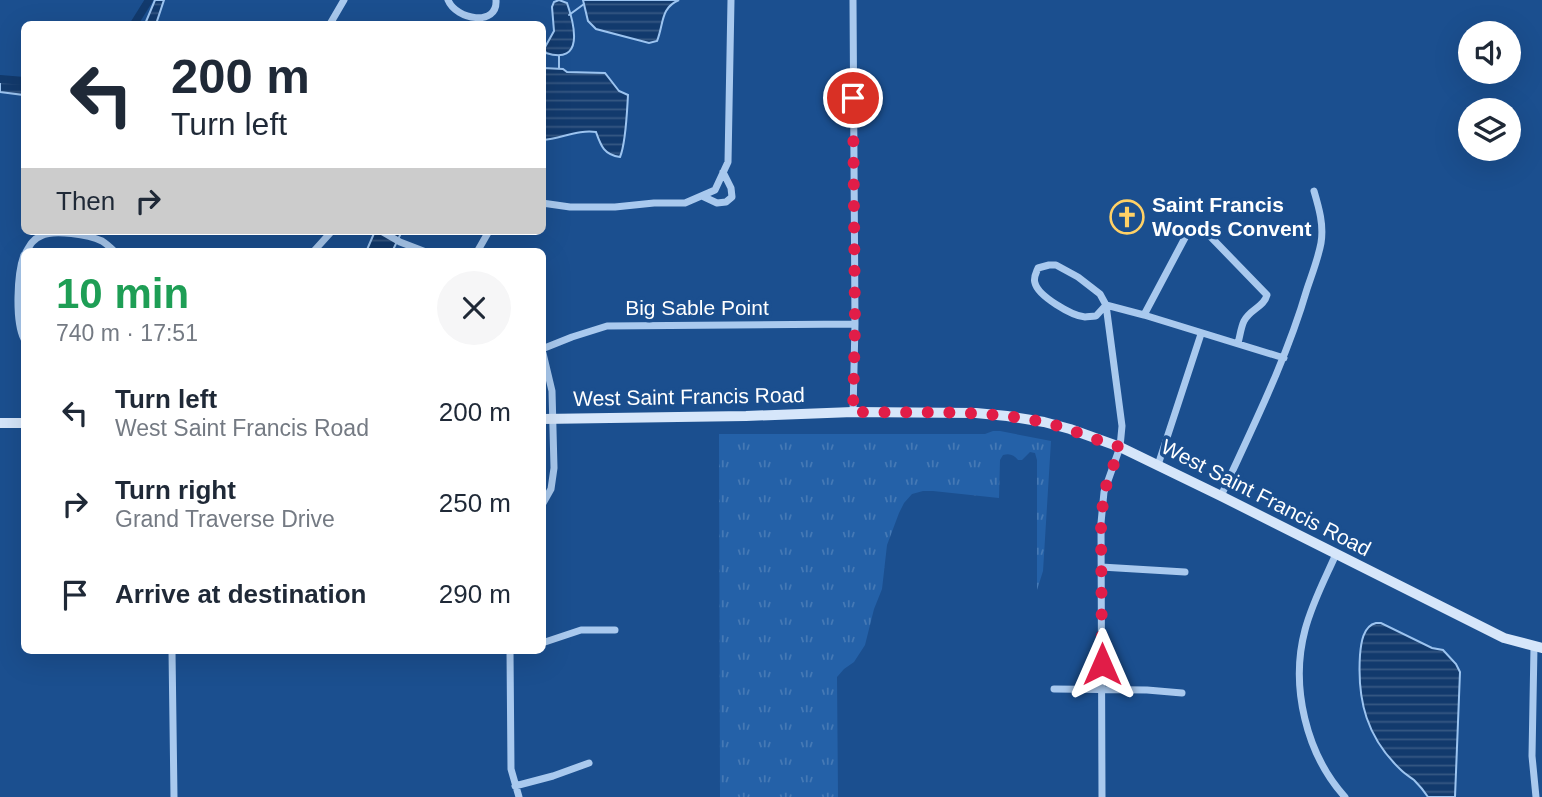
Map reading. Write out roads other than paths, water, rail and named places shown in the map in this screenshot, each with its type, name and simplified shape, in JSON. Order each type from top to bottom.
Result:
[{"type":"street","points":[[332,21],[344,0]]},
{"type":"street","points":[[448,0],[451,6],[464,16],[470,17],[488,16],[497,6],[496,0]]},
{"type":"street","points":[[546,204],[570,207],[615,207],[685,203],[715,190],[728,162],[731,0]]},
{"type":"street","points":[[853,0],[853,412]]},
{"type":"street","points":[[702,196],[718,203],[726,202],[732,197],[731,188],[723,172]]},
{"type":"street","points":[[1221,496],[1296,327],[1321,241],[1321,216],[1314,191]]},
{"type":"street","points":[[1144,315],[1187,234],[1196,229],[1205,231],[1267,295],[1265,301],[1244,320],[1238,343]]},
{"type":"street","points":[[28,248],[38,237],[44,235]]},
{"type":"street","points":[[73,235],[101,240],[110,248]]},
{"type":"street","points":[[317,248],[328,235]]},
{"type":"street","points":[[388,235],[416,248]]},
{"type":"street","points":[[1102,797],[1101,523],[1104,492],[1120,447],[1122,426],[1106,305],[1100,294],[1056,265],[1038,268],[1035,274],[1034,283],[1037,288],[1071,314],[1096,316],[1106,305]]},
{"type":"street","points":[[21,267],[21,328]]},
{"type":"street","points":[[1106,305],[1284,358]]},
{"type":"street","name":"Big Sable Point","points":[[546,347],[607,326],[855,324]]},
{"type":"street","points":[[1158,466],[1201,334]]},
{"type":"street","points":[[546,366],[552,391],[548,419],[554,475],[546,498]]},
{"type":"street","name":"West Saint Francis Road","points":[[548,419],[853,412],[976,413],[1044,422],[1120,447],[1504,638],[1538,647]]},
{"type":"street","points":[[0,423],[21,423]]},
{"type":"street","points":[[1336,554],[1305,631],[1300,662],[1300,691],[1312,742],[1322,765],[1345,797]]},
{"type":"street","points":[[1101,567],[1185,572]]},
{"type":"street","points":[[546,642],[581,630],[615,629]]},
{"type":"street","points":[[1536,797],[1532,756],[1538,647]]},
{"type":"street","points":[[172,654],[174,797]]},
{"type":"street","points":[[510,654],[511,769],[519,797]]},
{"type":"street","points":[[1054,689],[1182,693]]},
{"type":"street","points":[[514,786],[589,763]]},
{"type":"waterway","points":[[136,21],[149,0]]},
{"type":"waterway","points":[[569,15],[584,4]]},
{"type":"waterway","points":[[559,56],[559,68]]},
{"type":"waterway","points":[[0,79],[21,81]]},
{"type":"place","name":"Saint Francis Woods Convent","points":[[1127,217]]}]
